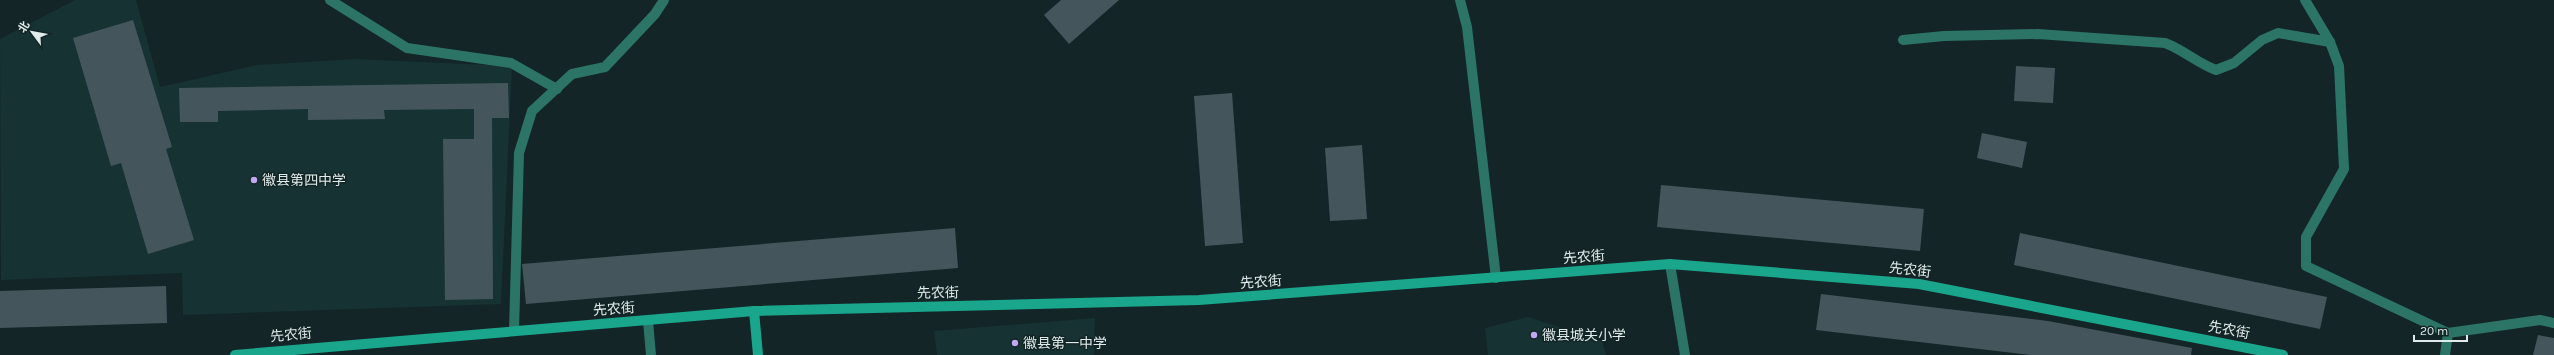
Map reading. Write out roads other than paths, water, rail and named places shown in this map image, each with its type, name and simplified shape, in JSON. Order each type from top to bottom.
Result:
[{"type":"main road","name":"先农街","points":[[235,355],[754,311],[1199,300],[1670,264],[1919,284],[2283,355]]},
{"type":"main road","points":[[754,311],[758,355]]},
{"type":"street","points":[[330,0],[406,48],[511,63],[557,89]]},
{"type":"street","points":[[514,331],[519,153],[532,111],[572,74],[605,67],[655,14],[664,0]]},
{"type":"street","points":[[1460,0],[1467,27],[1496,278]]},
{"type":"street","points":[[2305,0],[2330,42],[2339,66],[2344,169],[2306,237],[2306,266],[2448,333],[2540,320],[2554,323]]},
{"type":"street","points":[[1903,40],[1944,36],[2038,34],[2165,43],[2179,48],[2199,64],[2216,70],[2234,63],[2262,40],[2278,33],[2330,42]]},
{"type":"street","points":[[1670,264],[1685,355]]},
{"type":"street","points":[[648,321],[651,355]]},
{"type":"street","points":[[2445,355],[2448,333]]},
{"type":"place","name":"徽县第四中学","points":[[254,180]]},
{"type":"place","name":"徽县城关小学","points":[[1534,335]]},
{"type":"place","name":"徽县第一中学","points":[[1015,343]]}]
